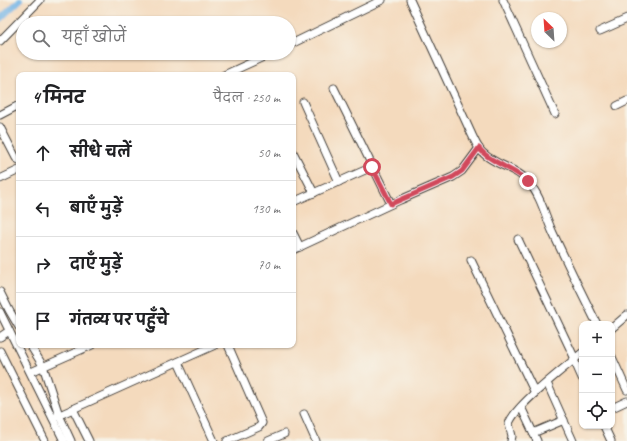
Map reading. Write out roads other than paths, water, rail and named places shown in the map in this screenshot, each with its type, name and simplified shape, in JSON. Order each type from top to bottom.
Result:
[{"type":"street","points":[[24,16],[40,0]]},
{"type":"street","points":[[296,42],[382,0]]},
{"type":"street","points":[[410,0],[479,148],[489,158],[521,175],[534,189],[552,231],[596,321]]},
{"type":"street","points":[[503,0],[555,114]]},
{"type":"street","points":[[600,32],[627,19]]},
{"type":"street","points":[[0,41],[16,25]]},
{"type":"street","points":[[231,72],[257,60]]},
{"type":"street","points":[[334,88],[391,204]]},
{"type":"street","points":[[617,106],[627,101]]},
{"type":"street","points":[[303,102],[339,182]]},
{"type":"street","points":[[0,115],[16,107]]},
{"type":"street","points":[[0,127],[16,158]]},
{"type":"street","points":[[296,249],[391,204],[453,177],[462,171],[479,148]]},
{"type":"street","points":[[296,158],[314,193]]},
{"type":"street","points":[[296,201],[372,167]]},
{"type":"street","points":[[0,179],[16,171]]},
{"type":"street","points":[[296,238],[300,247]]},
{"type":"street","points":[[518,239],[579,371]]},
{"type":"street","points":[[471,260],[535,393]]},
{"type":"street","points":[[0,292],[16,322]]},
{"type":"street","points":[[0,312],[16,344]]},
{"type":"street","points":[[615,325],[627,315]]},
{"type":"street","points":[[0,337],[9,331]]},
{"type":"street","points":[[18,348],[71,441]]},
{"type":"street","points":[[32,348],[43,366],[56,417],[64,441]]},
{"type":"street","points":[[31,372],[85,348]]},
{"type":"street","points":[[56,417],[208,348]]},
{"type":"street","points":[[227,441],[259,426],[262,423],[229,348]]},
{"type":"street","points":[[0,351],[45,441]]},
{"type":"street","points":[[511,441],[512,436],[509,427],[510,421],[521,407],[547,382],[579,356]]},
{"type":"street","points":[[178,362],[214,441]]},
{"type":"street","points":[[615,364],[627,390]]},
{"type":"street","points":[[547,382],[573,441]]},
{"type":"street","points":[[615,407],[627,401]]},
{"type":"street","points":[[521,407],[537,441]]},
{"type":"street","points":[[73,409],[89,441]]},
{"type":"street","points":[[304,414],[316,441]]},
{"type":"street","points":[[534,433],[564,420]]},
{"type":"street","points":[[605,429],[611,441]]},
{"type":"street","points":[[268,441],[284,434]]},
{"type":"waterway","points":[[0,19],[20,0]]}]
